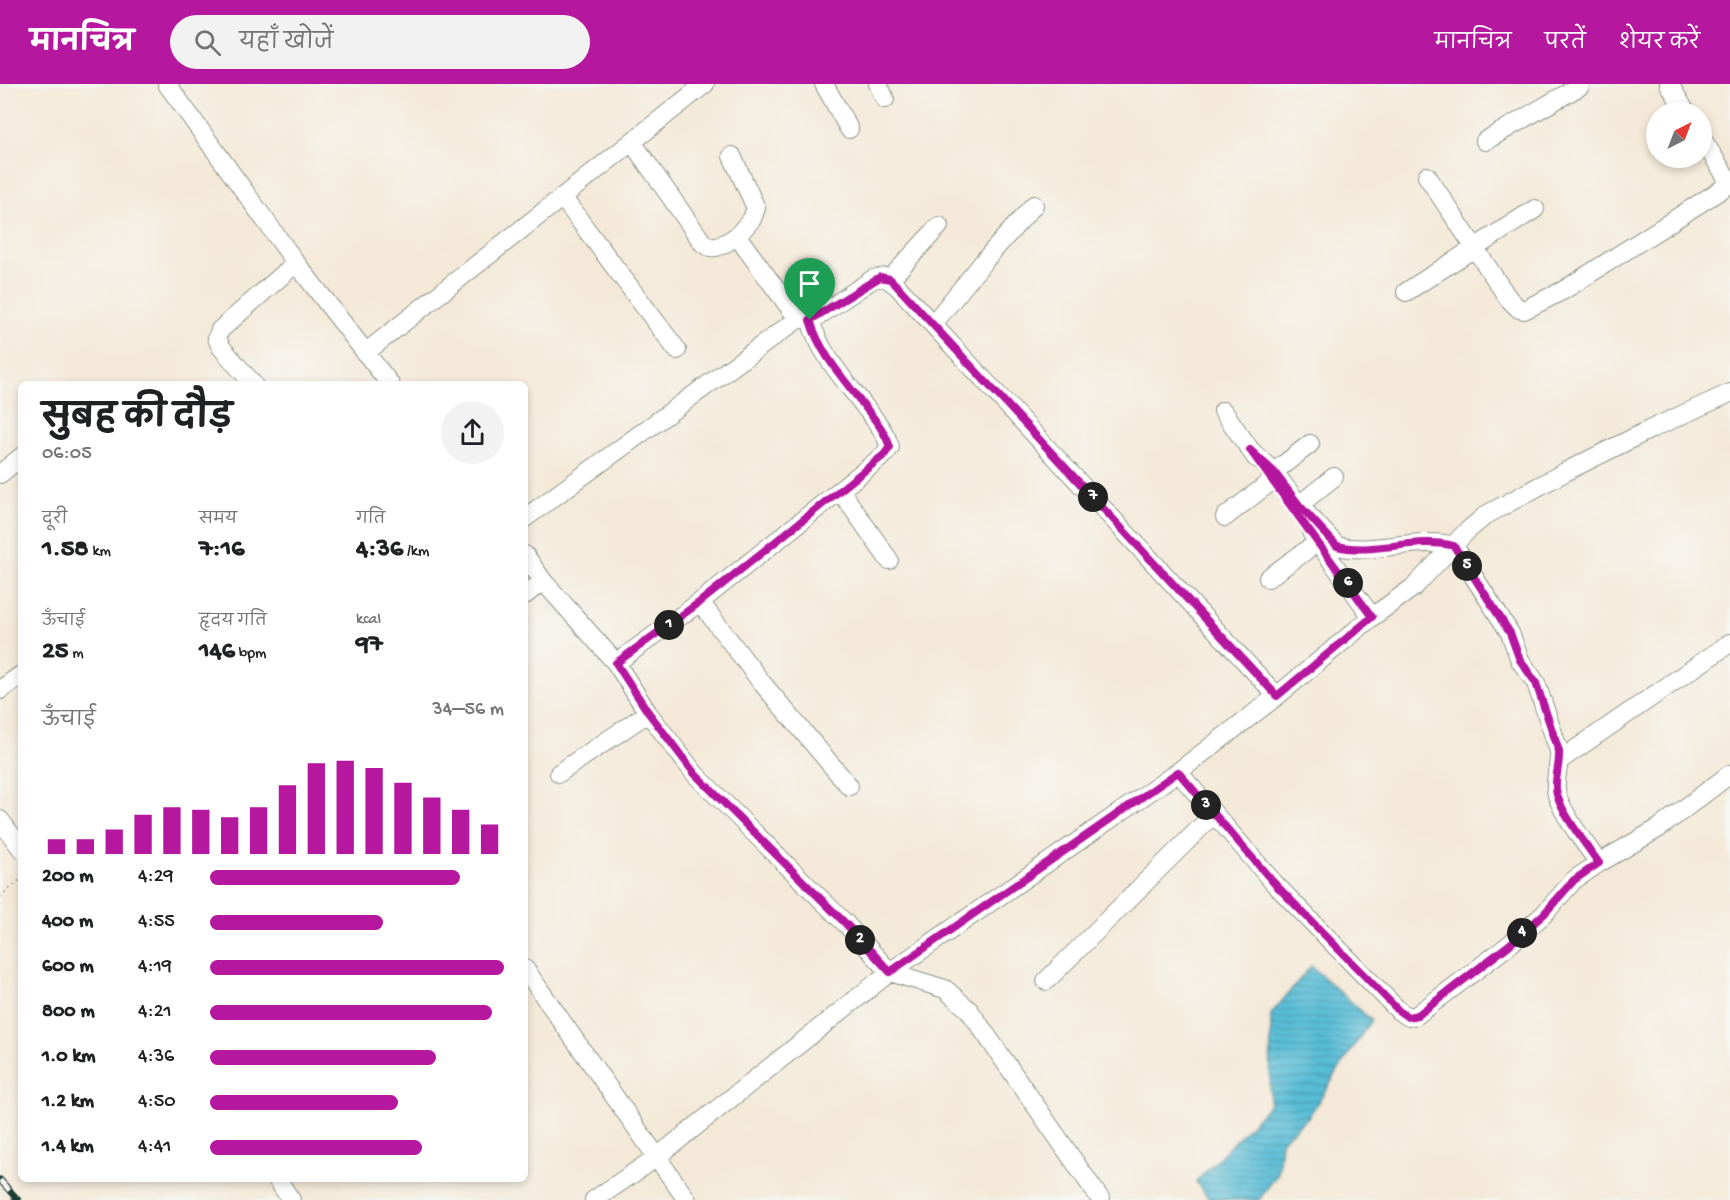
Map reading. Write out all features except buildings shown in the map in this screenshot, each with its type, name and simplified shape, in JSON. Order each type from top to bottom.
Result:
[{"type":"street","points":[[167,84],[296,263],[388,381]]},
{"type":"street","points":[[365,352],[705,84]]},
{"type":"street","points":[[824,84],[849,129]]},
{"type":"street","points":[[1669,84],[1680,102]]},
{"type":"street","points":[[1485,141],[1581,85]]},
{"type":"street","points":[[632,142],[703,243],[709,248],[715,248],[737,236],[752,219],[756,208],[732,156]]},
{"type":"street","points":[[1427,176],[1513,305],[1524,310],[1564,290],[1728,177],[1712,153]]},
{"type":"street","points":[[562,196],[677,350]]},
{"type":"street","points":[[933,324],[984,261],[1034,205]]},
{"type":"street","points":[[1406,292],[1535,209]]},
{"type":"street","points":[[890,279],[939,226]]},
{"type":"street","points":[[616,663],[700,602],[884,455],[890,447],[883,430],[825,354],[804,319],[737,236]]},
{"type":"street","points":[[250,381],[221,347],[217,338],[220,330],[296,263]]},
{"type":"street","points":[[528,516],[804,319],[873,279],[880,277],[890,279],[1277,696]]},
{"type":"street","points":[[594,1200],[657,1157],[890,972],[1178,772],[1277,696],[1372,617],[1414,587],[1466,532],[1486,515],[1565,471],[1730,393]]},
{"type":"street","points":[[1222,411],[1250,450],[1337,546],[1345,548],[1381,547],[1438,543],[1454,546],[1510,633],[1520,660],[1536,683],[1559,751],[1556,789],[1558,801],[1599,863]]},
{"type":"street","points":[[1224,517],[1310,444]]},
{"type":"street","points":[[0,474],[18,459]]},
{"type":"street","points":[[1273,476],[1372,617]]},
{"type":"street","points":[[1299,505],[1335,477]]},
{"type":"street","points":[[840,490],[888,560]]},
{"type":"street","points":[[1268,578],[1318,542]]},
{"type":"street","points":[[528,559],[543,581],[616,663],[648,712],[695,774],[846,924],[890,972],[945,989],[969,1010],[1101,1200]]},
{"type":"street","points":[[528,593],[543,581]]},
{"type":"street","points":[[700,602],[762,683],[849,786]]},
{"type":"street","points":[[1560,760],[1730,643]]},
{"type":"street","points":[[0,690],[18,677]]},
{"type":"street","points":[[559,773],[648,712]]},
{"type":"street","points":[[1178,772],[1274,883],[1399,1011],[1408,1017],[1418,1015],[1509,945],[1544,914],[1574,880],[1659,828],[1730,774]]},
{"type":"street","points":[[1046,981],[1214,814]]},
{"type":"street","points":[[0,820],[18,844]]},
{"type":"street","points":[[528,973],[687,1200]]},
{"type":"street","points":[[279,1182],[291,1200]]},
{"type":"path","points":[[0,897],[18,882]]},
{"type":"water","points":[[1311,966],[1371,1020],[1309,1116],[1281,1141],[1278,1173],[1259,1200],[1210,1200],[1196,1182],[1270,1104],[1271,1014]]},
{"type":"railway","points":[[0,1180],[18,1200]]},
{"type":"route","points":[[885,277],[890,279],[1277,696],[1372,617],[1250,450],[1274,472],[1299,505],[1337,546],[1345,548],[1381,547],[1438,543],[1454,546],[1510,633],[1524,668],[1536,683],[1559,751],[1556,789],[1558,801],[1599,863],[1574,880],[1544,914],[1509,945],[1418,1015],[1408,1017],[1399,1011],[1274,883],[1178,772],[890,972],[846,924],[695,774],[648,712],[616,663],[700,602],[884,455],[890,447],[883,430],[819,345],[810,320],[873,279],[885,277]]}]
